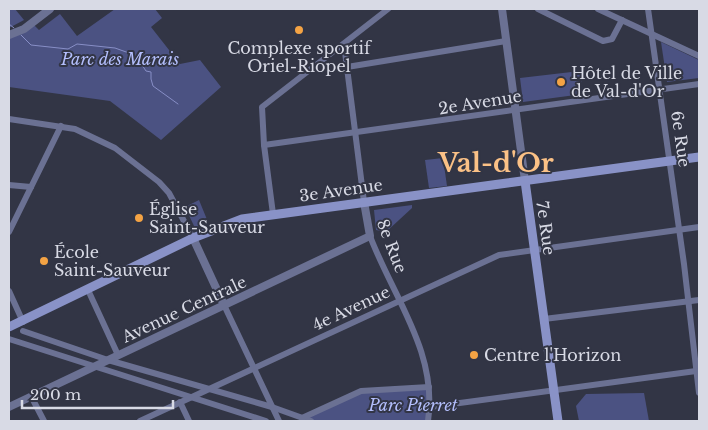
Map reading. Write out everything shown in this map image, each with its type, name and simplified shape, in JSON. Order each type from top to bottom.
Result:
[{"type":"main road","name":"3e Avenue","points":[[9,327],[23,326],[88,290],[193,238],[234,221],[273,214],[699,157]]},
{"type":"main road","name":"7e Rue","points":[[525,181],[558,421]]},
{"type":"street","points":[[9,35],[24,28],[50,9]]},
{"type":"street","points":[[273,214],[264,145],[262,107],[388,9]]},
{"type":"street","name":"7e Rue","points":[[502,9],[525,181]]},
{"type":"street","points":[[538,9],[604,41],[612,39],[622,20]]},
{"type":"street","points":[[598,9],[699,56]]},
{"type":"street","name":"6e Rue","points":[[648,9],[670,161],[699,393]]},
{"type":"street","points":[[347,67],[506,41]]},
{"type":"street","name":"8e Rue","points":[[344,44],[370,236],[420,346],[429,387],[430,407],[428,421]]},
{"type":"street","name":"2e Avenue","points":[[264,145],[660,91],[699,84]]},
{"type":"street","points":[[9,119],[75,129],[116,148],[159,182],[174,200],[279,421]]},
{"type":"street","points":[[9,232],[61,126]]},
{"type":"street","points":[[9,185],[31,188]]},
{"type":"street","name":"4e Avenue","points":[[140,421],[493,257],[699,227]]},
{"type":"street","name":"Avenue Centrale","points":[[9,407],[370,236]]},
{"type":"street","points":[[88,290],[118,355]]},
{"type":"street","points":[[9,291],[23,326],[32,334],[108,360],[272,407],[311,421]]},
{"type":"street","points":[[544,319],[699,300]]},
{"type":"street","points":[[27,345],[32,334]]},
{"type":"street","points":[[9,339],[266,421]]},
{"type":"street","points":[[430,407],[696,371]]},
{"type":"street","points":[[302,418],[360,391],[429,387]]},
{"type":"street","points":[[31,396],[44,421]]},
{"type":"street","points":[[180,402],[189,421]]},
{"type":"green space","points":[[9,9],[15,9],[24,20],[9,28]]},
{"type":"green space","name":"Parc des Marais","points":[[115,9],[155,9],[162,18],[151,27],[180,64],[200,60],[221,87],[161,140],[110,101],[9,87],[9,35],[32,23],[39,30],[60,14],[77,36]]},
{"type":"green space","points":[[661,42],[699,60],[699,78],[667,82]]},
{"type":"green space","points":[[580,71],[583,94],[523,102],[520,78]]},
{"type":"green space","points":[[443,158],[447,186],[429,188],[425,160]]},
{"type":"green space","points":[[199,200],[208,222],[195,228],[185,207]]},
{"type":"green space","points":[[412,205],[412,208],[386,232],[376,230],[374,210]]},
{"type":"green space","name":"Parc Pierret","points":[[429,387],[428,421],[312,421],[302,418],[361,391]]},
{"type":"green space","points":[[644,393],[649,421],[579,421],[576,406],[586,394]]},
{"type":"waterway","points":[[9,24],[14,28]]},
{"type":"waterway","points":[[21,35],[31,45],[68,49],[77,44],[115,48],[129,53],[130,59],[140,62],[146,71],[151,72],[153,86],[178,104]]},
{"type":"place","name":"Complexe sportif Oriel-Riopel","points":[[299,30]]},
{"type":"place","name":"Hôtel de Ville de Val-d'Or","points":[[561,82]]},
{"type":"place","name":"Église Saint-Sauveur","points":[[139,218]]},
{"type":"place","name":"École Saint-Sauveur","points":[[44,261]]},
{"type":"place","name":"Centre l'Horizon","points":[[474,355]]},
{"type":"district","name":"Val-d'Or","points":[[496,163]]}]
